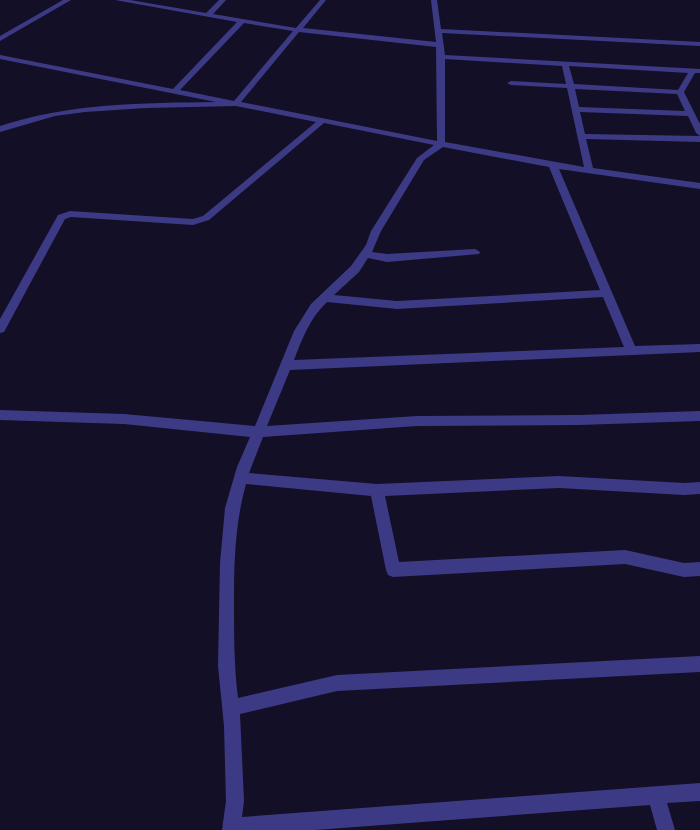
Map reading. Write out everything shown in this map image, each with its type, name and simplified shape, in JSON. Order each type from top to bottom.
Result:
[{"type":"street","points":[[0,39],[64,0]]},
{"type":"street","points":[[118,0],[298,30],[440,45]]},
{"type":"street","points":[[208,15],[223,0]]},
{"type":"street","points":[[0,129],[20,121],[56,114],[115,108],[235,104],[323,0]]},
{"type":"street","points":[[434,0],[441,57],[441,144]]},
{"type":"street","points":[[174,92],[243,20]]},
{"type":"street","points":[[439,31],[700,44]]},
{"type":"street","points":[[0,57],[553,165],[700,186]]},
{"type":"street","points":[[441,57],[696,71]]},
{"type":"street","points":[[565,63],[568,87],[589,170]]},
{"type":"street","points":[[680,92],[696,71]]},
{"type":"street","points":[[511,83],[680,92]]},
{"type":"street","points":[[680,92],[700,132]]},
{"type":"street","points":[[574,109],[691,114]]},
{"type":"street","points":[[0,329],[61,218],[70,214],[193,222],[206,218],[322,121]]},
{"type":"street","points":[[581,136],[700,139],[700,145]]},
{"type":"street","points":[[441,144],[421,158],[385,214],[366,254],[355,269],[315,307],[300,331],[241,478],[232,508],[227,563],[226,666],[231,708],[234,801],[232,828],[700,792]]},
{"type":"street","points":[[553,165],[631,350]]},
{"type":"street","points":[[366,254],[387,258],[475,252]]},
{"type":"street","points":[[325,298],[397,305],[607,293]]},
{"type":"street","points":[[287,365],[700,348]]},
{"type":"street","points":[[0,415],[124,419],[259,432],[417,421],[579,420],[700,416]]},
{"type":"street","points":[[241,478],[377,490],[559,482],[684,489],[700,488]]},
{"type":"street","points":[[377,490],[393,570],[625,558],[684,570],[700,569]]},
{"type":"street","points":[[231,708],[337,683],[700,664]]},
{"type":"street","points":[[656,796],[666,830]]}]
